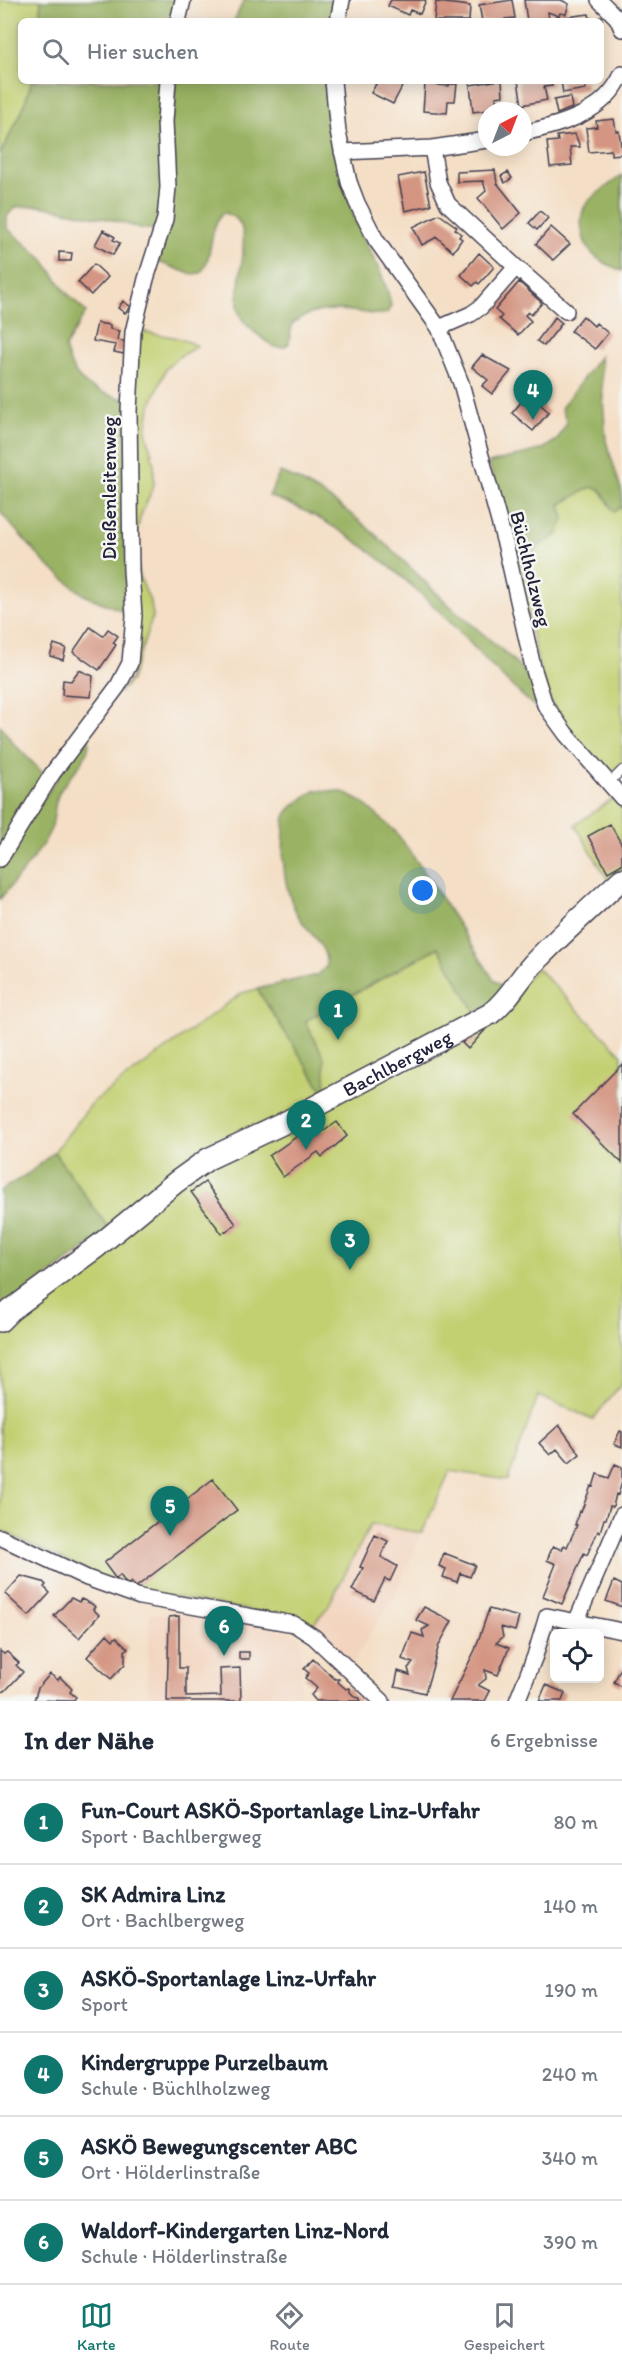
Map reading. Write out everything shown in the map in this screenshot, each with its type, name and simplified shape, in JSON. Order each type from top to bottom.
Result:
[{"type":"street","points":[[179,18],[183,0]]},
{"type":"street","points":[[339,18],[342,0]]},
{"type":"street","points":[[599,0],[617,18],[622,28]]},
{"type":"street","points":[[532,131],[582,115],[607,97],[622,74]]},
{"type":"street","name":"Dießenleitenweg","points":[[0,859],[52,774],[118,686],[130,663],[134,616],[130,570],[129,411],[133,332],[146,279],[165,219],[168,187],[165,122],[168,84]]},
{"type":"street","name":"Büchlholzweg","points":[[333,84],[342,152],[349,182],[365,223],[440,328],[451,354],[472,419],[506,547],[539,689],[552,717],[622,798]]},
{"type":"street","points":[[342,152],[432,148],[478,141]]},
{"type":"street","points":[[432,148],[438,183],[448,204],[566,311]]},
{"type":"street","points":[[440,328],[481,307],[516,267]]},
{"type":"street","name":"Bachlbergweg","points":[[0,1321],[11,1310],[98,1246],[207,1159],[282,1124],[490,1014],[508,998],[522,977],[542,955],[622,879]]},
{"type":"street","points":[[576,1622],[622,1515]]},
{"type":"street","points":[[0,1538],[87,1578],[140,1597],[294,1624],[314,1637],[382,1701]]},
{"type":"street","points":[[517,1701],[535,1656],[547,1616],[622,1631]]},
{"type":"lane","points":[[609,783],[622,770]]},
{"type":"shaded area","points":[[371,1524],[422,1533],[393,1598],[351,1665],[312,1625],[327,1608]]},
{"type":"shaded area","points":[[150,1614],[182,1615],[290,1630],[301,1638],[300,1701],[150,1701],[147,1673]]},
{"type":"green space","points":[[0,0],[41,0],[39,18],[18,18],[18,84],[31,84],[22,111],[0,155]]},
{"type":"green space","points":[[41,0],[179,0],[176,18],[39,18]]},
{"type":"green space","points":[[244,0],[338,0],[334,18],[235,18]]},
{"type":"green space","points":[[31,84],[165,84],[165,161],[158,229],[143,229],[113,220],[40,206],[16,207],[7,216],[7,228],[44,260],[65,291],[86,312],[65,347],[73,370],[79,378],[95,389],[128,400],[130,614],[84,595],[45,563],[0,512],[0,155],[22,111]]},
{"type":"green space","points":[[172,84],[329,84],[350,204],[384,281],[391,306],[387,313],[333,310],[315,312],[292,324],[289,343],[284,347],[274,347],[251,329],[240,315],[238,288],[243,256],[241,227],[235,218],[223,213],[215,226],[208,258],[201,273],[190,274],[156,261]]},
{"type":"green space","points":[[622,175],[622,271],[593,255],[584,240],[581,219],[588,202]]},
{"type":"green space","points":[[138,330],[175,338],[197,346],[177,358],[166,369],[150,407],[146,431],[154,463],[154,485],[137,531],[137,563],[153,616],[131,680],[119,693],[131,678],[132,429]]},
{"type":"green space","points":[[600,356],[606,441],[622,492],[622,506],[614,512],[601,490],[591,487],[560,504],[564,519],[557,535],[540,545],[528,559],[529,573],[521,578],[489,463],[543,449],[557,440],[567,423],[561,408]]},
{"type":"green space","points":[[280,472],[305,484],[350,513],[448,604],[501,649],[530,679],[543,713],[512,686],[440,612],[390,567],[352,539],[312,514],[269,496]]},
{"type":"green space","points":[[591,487],[601,490],[614,511],[622,506],[622,763],[610,774],[557,713],[546,690],[537,659],[521,578],[529,573],[528,559],[540,545],[557,535],[564,519],[560,504]]},
{"type":"green space","points":[[0,725],[13,743],[46,776],[0,850]]},
{"type":"green space","points":[[85,735],[89,739],[86,754],[58,796],[50,831],[33,858],[0,899],[0,866]]},
{"type":"green space","points":[[316,790],[343,792],[362,802],[396,832],[494,980],[508,990],[477,1015],[438,947],[305,1021],[324,1058],[326,1089],[323,1091],[257,989],[317,975],[326,967],[324,952],[296,912],[288,892],[283,862],[285,817],[294,805]]},
{"type":"green space","points":[[614,798],[622,806],[622,872],[610,883],[575,825]]},
{"type":"green space","points":[[439,947],[482,1024],[537,968],[622,1055],[622,1383],[593,1419],[538,1396],[508,1480],[450,1471],[422,1533],[371,1524],[327,1608],[312,1625],[299,1619],[150,1593],[103,1578],[0,1530],[0,1336],[16,1317],[117,1240],[54,1152],[93,1102],[242,993],[257,989],[323,1091],[324,1058],[305,1021]]},
{"type":"green space","points":[[54,1152],[110,1230],[0,1311],[0,1191],[29,1173]]},
{"type":"building","points":[[391,0],[426,0],[420,14],[410,10],[408,15],[388,6]]},
{"type":"building","points":[[512,0],[515,18],[481,18],[479,5]]},
{"type":"building","points":[[524,0],[561,0],[569,4],[566,14],[560,13],[559,16],[548,12],[549,18],[527,18]]},
{"type":"building","points":[[436,2],[470,6],[469,18],[434,18]]},
{"type":"building","points":[[589,14],[590,18],[566,18]]},
{"type":"building","points":[[376,84],[403,84],[393,104],[371,93]]},
{"type":"building","points":[[425,84],[449,86],[449,84],[457,84],[455,101],[448,101],[447,113],[423,111]]},
{"type":"building","points":[[502,84],[503,96],[496,97],[496,102],[478,102],[478,111],[473,112],[470,85]]},
{"type":"building","points":[[518,84],[552,84],[552,86],[544,87],[547,100],[532,103],[522,102]]},
{"type":"building","points":[[562,84],[585,84],[586,89],[563,93]]},
{"type":"building","points":[[570,97],[572,108],[557,114],[554,100]]},
{"type":"building","points":[[614,119],[616,131],[619,131],[622,154],[611,155],[611,150],[589,152],[586,128],[597,127],[596,121]]},
{"type":"building","points":[[575,134],[580,147],[570,147],[572,165],[550,167],[547,142],[558,141],[557,136]]},
{"type":"building","points":[[495,170],[497,183],[521,213],[503,229],[478,198],[486,191],[483,181],[457,182],[457,172]]},
{"type":"building","points":[[424,172],[431,205],[405,211],[398,177]]},
{"type":"building","points":[[508,172],[512,178],[505,183],[501,176]]},
{"type":"building","points":[[540,211],[548,218],[537,230],[529,223]]},
{"type":"building","points":[[439,214],[457,227],[455,229],[461,234],[459,237],[462,239],[453,252],[437,237],[422,245],[413,227]]},
{"type":"building","points":[[551,227],[570,244],[553,260],[536,244]]},
{"type":"building","points":[[103,230],[115,237],[113,240],[120,243],[113,255],[95,245]]},
{"type":"building","points":[[59,252],[72,253],[71,261],[59,261]]},
{"type":"building","points":[[479,253],[494,267],[479,284],[477,282],[473,286],[461,275]]},
{"type":"building","points":[[94,264],[108,277],[91,295],[78,282]]},
{"type":"building","points":[[519,282],[542,303],[531,315],[528,312],[525,315],[531,321],[518,335],[499,319],[502,316],[495,310]]},
{"type":"building","points":[[123,301],[131,307],[125,313],[118,308]]},
{"type":"building","points":[[583,316],[594,326],[596,323],[608,333],[595,349],[571,331]]},
{"type":"building","points":[[555,317],[562,323],[544,346],[537,341]]},
{"type":"building","points":[[97,323],[110,325],[110,329],[119,331],[117,340],[127,342],[124,354],[114,352],[116,345],[93,341]]},
{"type":"building","points":[[482,355],[511,371],[492,394],[482,386],[488,380],[472,367]]},
{"type":"building","points":[[528,394],[549,412],[533,431],[512,413]]},
{"type":"building","points":[[90,627],[103,636],[108,629],[118,636],[113,643],[116,645],[99,670],[73,652]]},
{"type":"building","points":[[54,644],[66,648],[63,660],[50,656]]},
{"type":"building","points":[[79,670],[93,676],[91,697],[62,695],[63,680],[71,681]]},
{"type":"building","points":[[610,824],[622,845],[622,864],[608,872],[588,836]]},
{"type":"building","points":[[479,1025],[485,1030],[468,1049],[462,1043]]},
{"type":"building","points":[[622,1064],[622,1163],[573,1114]]},
{"type":"building","points":[[318,1122],[324,1131],[337,1122],[347,1136],[322,1157],[318,1152],[283,1177],[269,1156]]},
{"type":"building","points":[[205,1182],[236,1224],[222,1234],[191,1192]]},
{"type":"building","points":[[559,1425],[580,1454],[569,1463],[557,1449],[550,1455],[539,1443]]},
{"type":"building","points":[[620,1431],[622,1432],[622,1447],[614,1444]]},
{"type":"building","points":[[615,1464],[622,1467],[622,1482],[618,1495],[616,1494],[613,1507],[610,1506],[600,1532],[598,1531],[587,1555],[584,1553],[562,1604],[543,1596],[556,1564],[547,1560],[553,1546],[562,1550],[564,1545],[567,1547],[577,1525],[575,1525],[579,1511],[581,1512],[597,1474],[609,1478]]},
{"type":"building","points":[[213,1479],[237,1510],[136,1587],[131,1582],[127,1585],[120,1575],[116,1579],[104,1563]]},
{"type":"building","points":[[375,1535],[388,1541],[381,1557],[397,1566],[390,1581],[385,1579],[374,1601],[352,1590]]},
{"type":"building","points":[[444,1553],[475,1565],[470,1577],[460,1573],[457,1582],[443,1577],[446,1569],[439,1566]]},
{"type":"building","points":[[21,1576],[43,1582],[46,1585],[44,1587],[50,1593],[29,1616],[5,1594]]},
{"type":"building","points":[[614,1581],[622,1585],[622,1607],[606,1601]]},
{"type":"building","points":[[71,1598],[92,1604],[95,1607],[93,1609],[99,1615],[79,1638],[54,1616]]},
{"type":"building","points":[[424,1607],[452,1621],[439,1645],[425,1693],[395,1686],[398,1671],[410,1675],[408,1668],[413,1663],[402,1659],[412,1633],[424,1637],[422,1630],[429,1626],[416,1620]]},
{"type":"building","points":[[489,1609],[519,1617],[515,1631],[501,1627],[503,1637],[496,1643],[509,1648],[498,1675],[485,1670],[486,1679],[478,1685],[490,1691],[485,1701],[450,1701],[475,1650]]},
{"type":"building","points":[[179,1616],[179,1668],[186,1668],[186,1697],[221,1696],[220,1669],[240,1668],[241,1701],[167,1701],[169,1617]]},
{"type":"building","points":[[107,1634],[113,1640],[116,1637],[128,1648],[125,1651],[125,1664],[111,1679],[87,1657]]},
{"type":"building","points":[[0,1651],[4,1654],[7,1652],[19,1663],[16,1665],[23,1672],[5,1691],[0,1692]]},
{"type":"building","points":[[239,1652],[249,1652],[249,1659],[239,1659]]},
{"type":"building","points":[[313,1659],[335,1679],[339,1679],[338,1682],[346,1689],[350,1688],[350,1692],[360,1698],[360,1701],[316,1701],[311,1695],[317,1688],[305,1678],[309,1673],[304,1669]]},
{"type":"building","points":[[622,1666],[622,1687],[614,1682]]},
{"type":"building","points":[[50,1674],[58,1680],[60,1677],[72,1689],[70,1692],[76,1697],[73,1701],[34,1700],[38,1688]]},
{"type":"building","points":[[546,1685],[565,1693],[562,1701],[539,1701]]},
{"type":"place","name":"Kindergruppe Purzelbaum","points":[[533,420]]},
{"type":"place","name":"Fun-Court ASKÖ-Sportanlage Linz-Urfahr","points":[[338,1040]]},
{"type":"place","name":"SK Admira Linz","points":[[306,1150]]},
{"type":"place","name":"ASKÖ-Sportanlage Linz-Urfahr","points":[[350,1270]]},
{"type":"place","name":"ASKÖ Bewegungscenter ABC","points":[[170,1536]]},
{"type":"place","name":"Waldorf-Kindergarten Linz-Nord","points":[[224,1656]]}]
